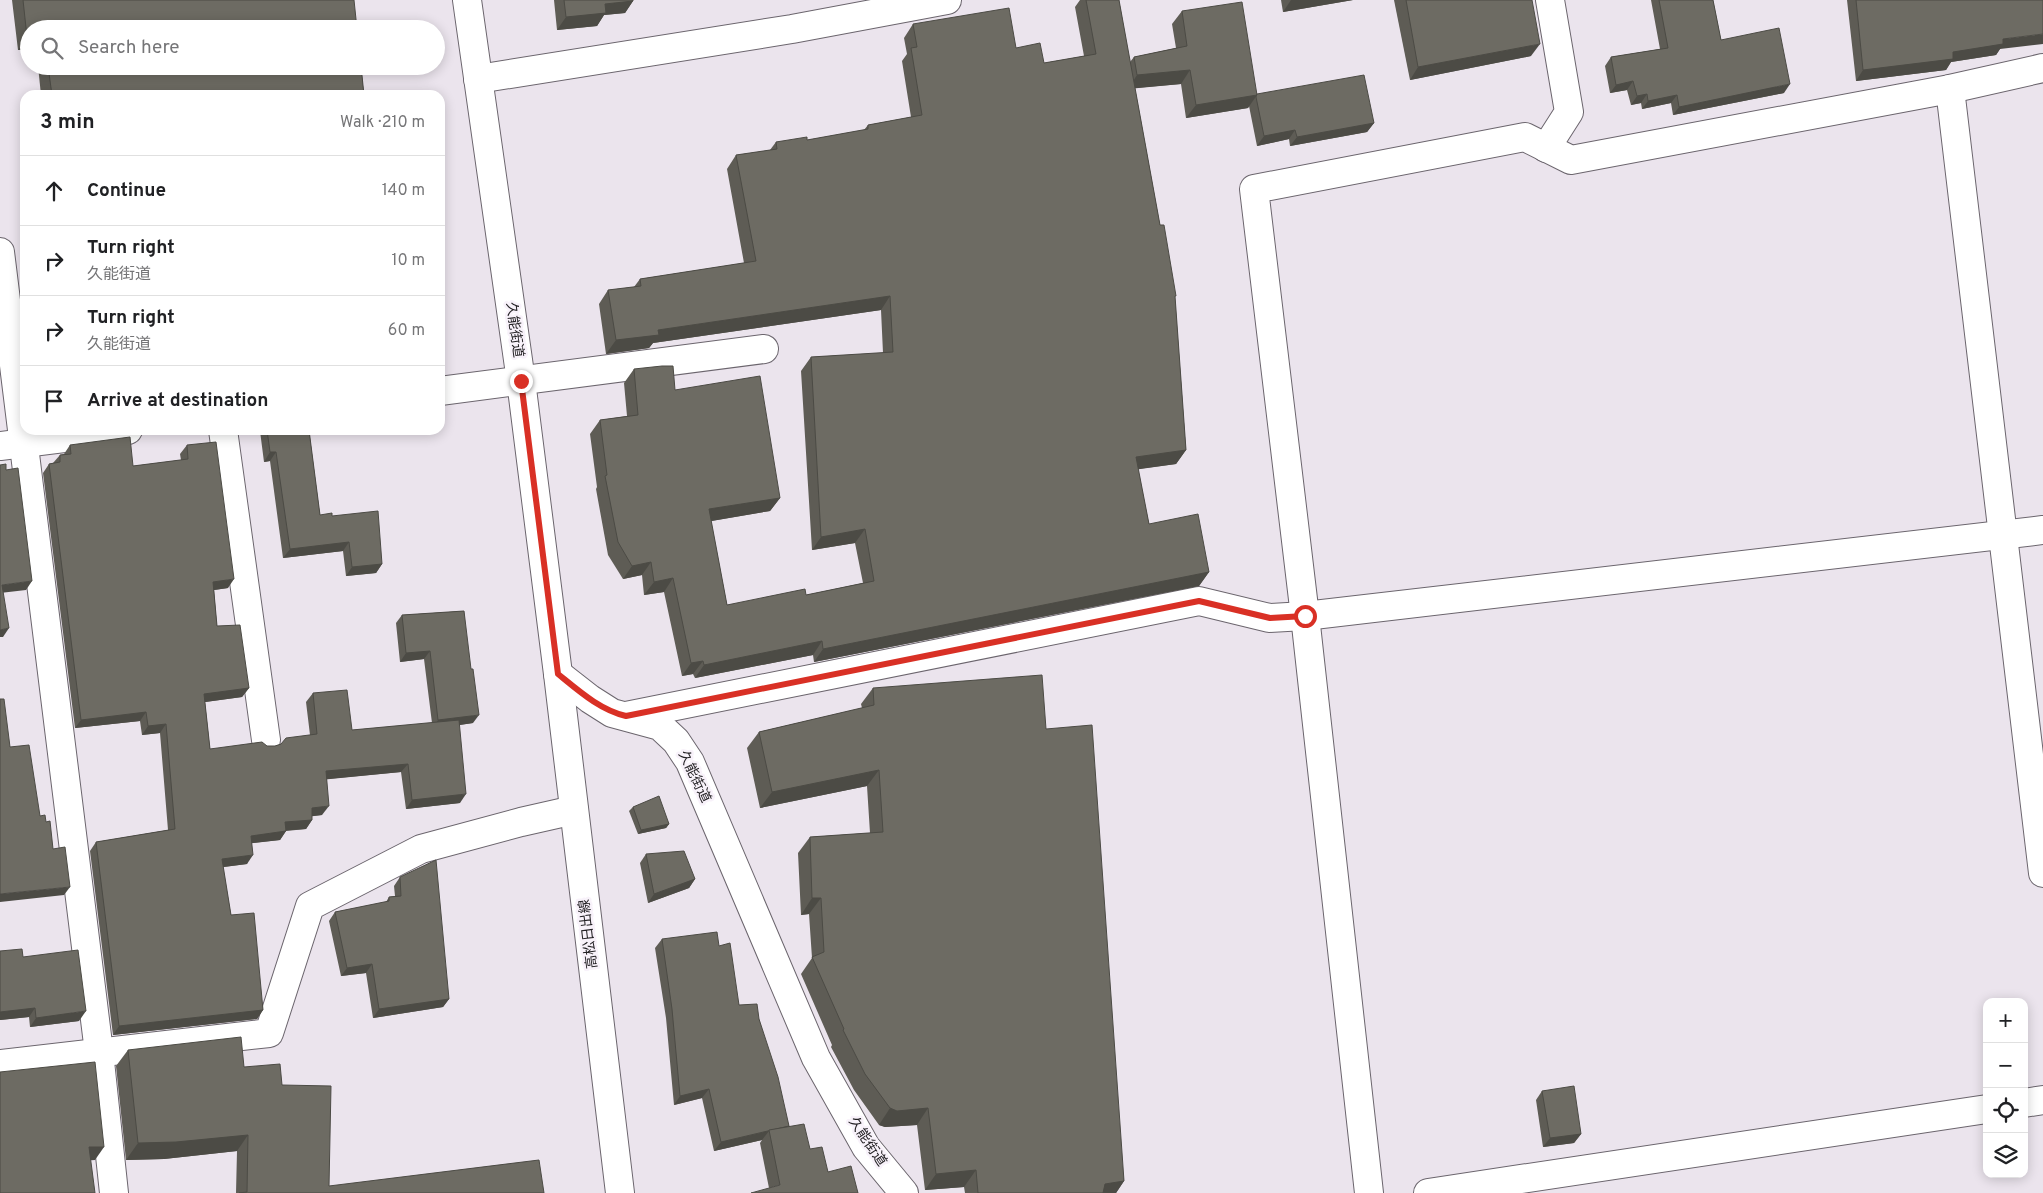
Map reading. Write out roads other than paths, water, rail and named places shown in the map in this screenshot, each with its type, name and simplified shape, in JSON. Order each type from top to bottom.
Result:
[{"type":"street","name":"久能街道","points":[[467,0],[521,381],[558,674],[612,713],[660,726],[676,741],[690,762],[816,1058],[866,1147],[904,1193]]},
{"type":"street","points":[[478,78],[792,29],[947,0]]},
{"type":"street","points":[[1546,148],[1569,112],[1550,0]]},
{"type":"street","points":[[1369,1193],[1305,616],[1254,189],[1525,137],[1571,160],[1950,89],[2043,68]]},
{"type":"street","points":[[1950,89],[2043,873]]},
{"type":"street","points":[[0,252],[12,445],[99,1052],[114,1193]]},
{"type":"street","points":[[445,390],[764,350]]},
{"type":"street","points":[[12,445],[89,435]]},
{"type":"street","points":[[224,435],[266,740]]},
{"type":"street","points":[[626,716],[1199,601],[1270,618],[1305,616],[2043,530]]},
{"type":"street","name":"高松日出線","points":[[558,674],[620,1193]]},
{"type":"street","points":[[0,1064],[269,1033],[310,906],[421,849],[574,810]]},
{"type":"street","points":[[2028,1102],[2043,1100]]},
{"type":"street","points":[[1428,1193],[1983,1110]]}]
